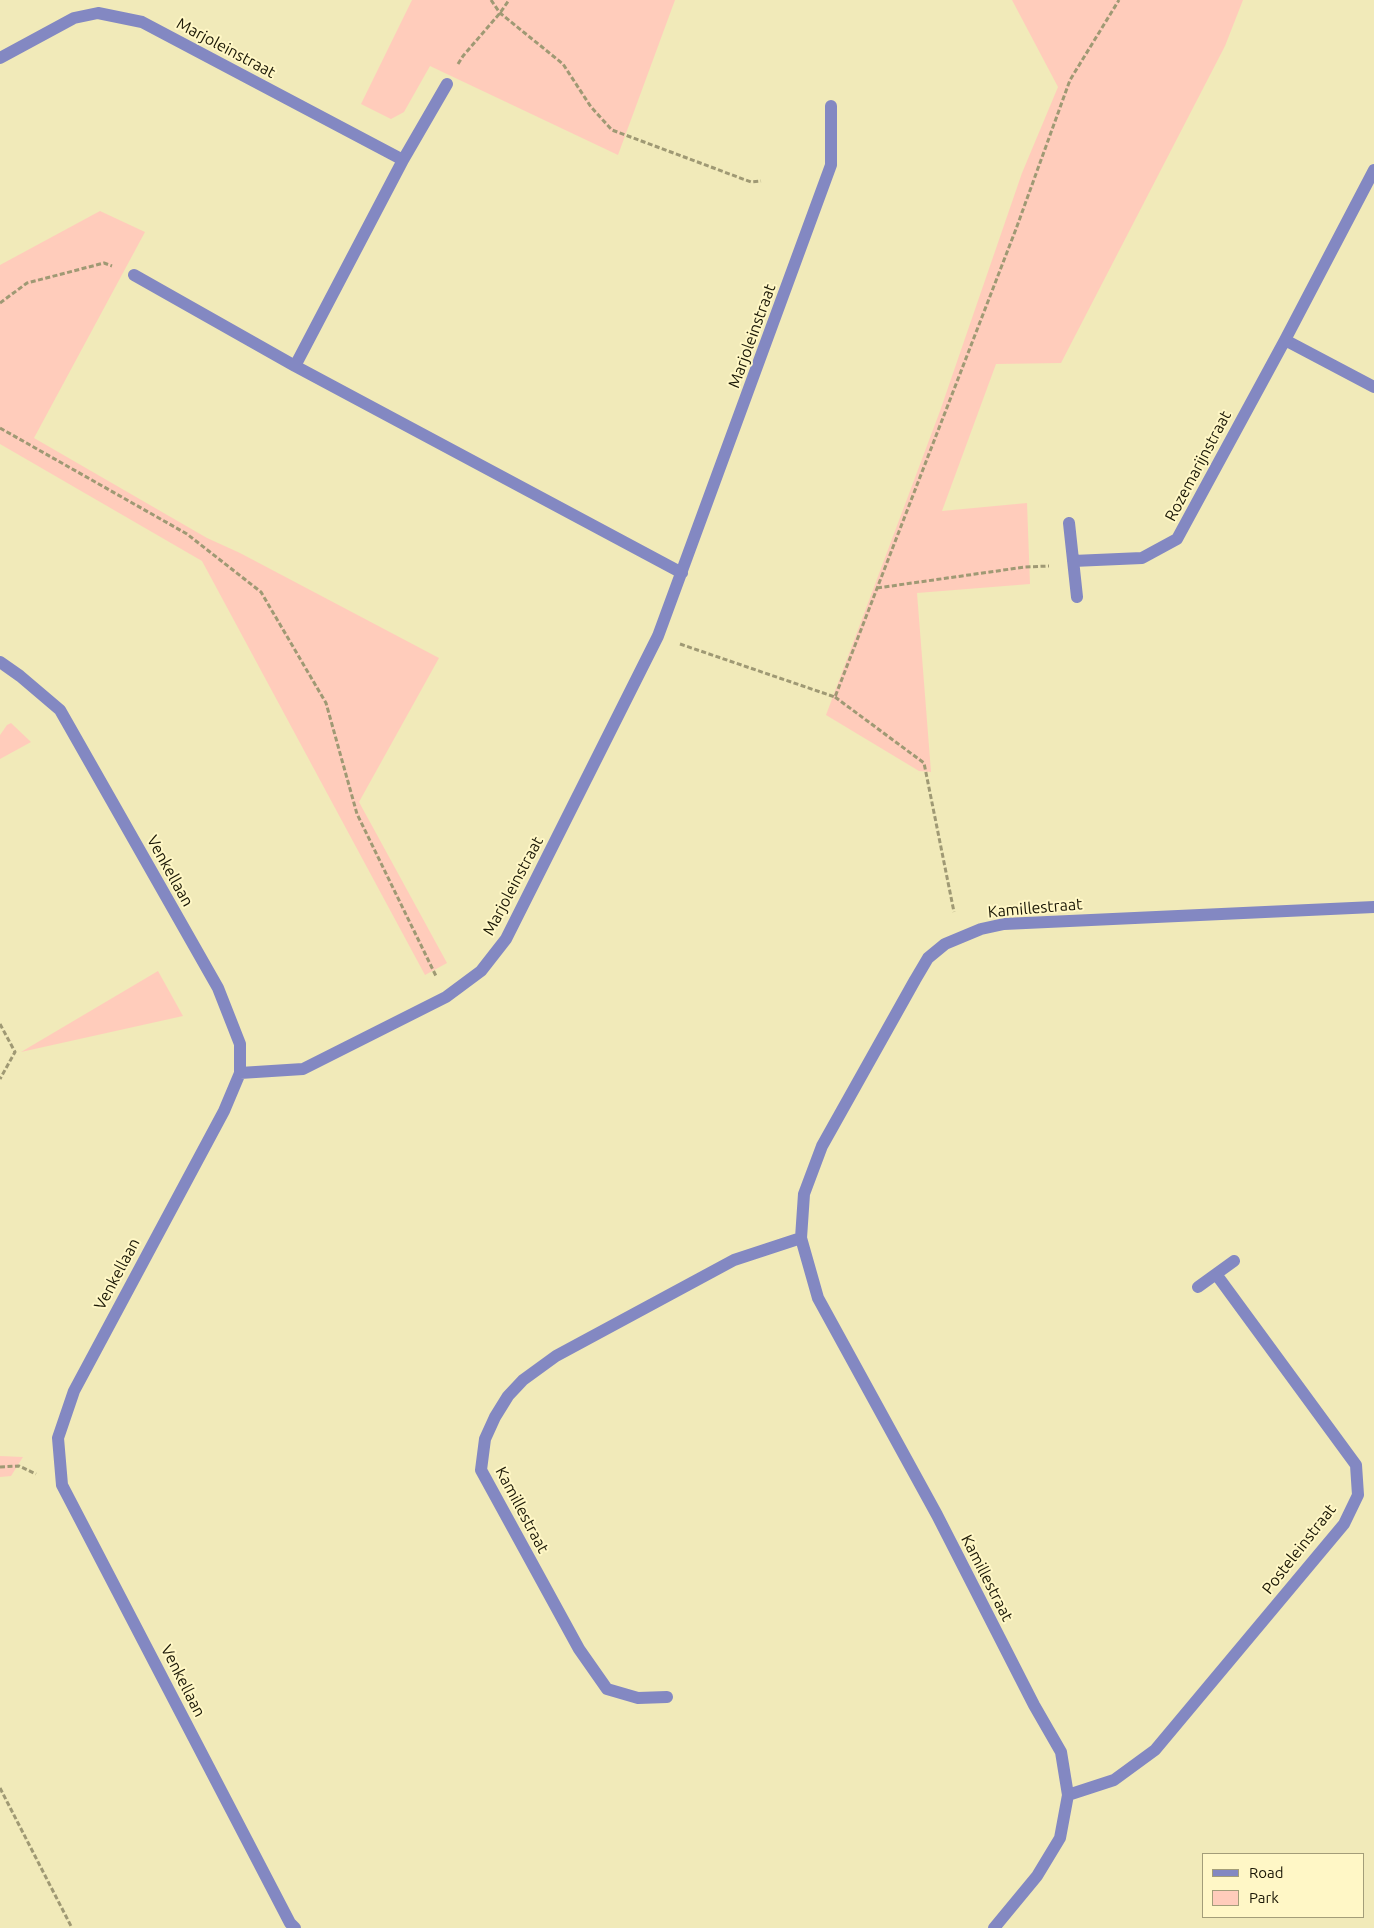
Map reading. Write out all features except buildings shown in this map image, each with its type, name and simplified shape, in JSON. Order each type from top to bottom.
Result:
[{"type":"street","name":"Marjoleinstraat","points":[[0,58],[74,18],[98,13],[142,22],[403,160]]},
{"type":"street","points":[[295,366],[403,160],[447,84]]},
{"type":"street","name":"Marjoleinstraat","points":[[240,1073],[303,1069],[446,997],[481,971],[506,939],[658,636],[831,165],[831,106]]},
{"type":"street","name":"Rozemarijnstraat","points":[[1073,561],[1142,558],[1177,539],[1285,340],[1374,170]]},
{"type":"street","points":[[134,276],[295,366],[682,573]]},
{"type":"street","points":[[1285,340],[1374,387]]},
{"type":"street","points":[[1069,523],[1077,597]]},
{"type":"street","name":"Venkellaan","points":[[0,662],[20,676],[60,710],[218,988],[240,1044],[240,1073],[224,1111],[74,1391],[58,1438],[62,1485],[290,1923],[295,1928]]},
{"type":"street","name":"Kamillestraat","points":[[994,1928],[1037,1876],[1060,1838],[1068,1795],[1061,1752],[1034,1705],[937,1515],[818,1298],[801,1238],[804,1194],[822,1146],[928,958],[945,944],[981,929],[1004,924],[1374,907]]},
{"type":"street","name":"Kamillestraat","points":[[667,1697],[638,1698],[608,1689],[579,1650],[481,1470],[485,1439],[495,1417],[508,1396],[523,1380],[556,1356],[734,1260],[801,1238]]},
{"type":"street","points":[[1198,1287],[1234,1261]]},
{"type":"street","name":"Posteleinstraat","points":[[1068,1795],[1114,1780],[1155,1750],[1344,1524],[1358,1495],[1356,1465],[1216,1274]]},
{"type":"path","points":[[491,0],[500,13],[563,64],[590,107],[612,130],[751,182],[761,181]]},
{"type":"path","points":[[454,72],[463,56],[509,0]]},
{"type":"path","points":[[835,697],[1016,229],[1070,80],[1119,0]]},
{"type":"path","points":[[0,303],[27,283],[104,263],[121,268]]},
{"type":"path","points":[[0,428],[186,534],[260,592],[326,703],[357,814],[446,997]]},
{"type":"path","points":[[877,588],[1057,565]]},
{"type":"path","points":[[676,643],[835,697],[924,763],[954,912]]},
{"type":"path","points":[[0,1024],[15,1052],[0,1079]]},
{"type":"path","points":[[0,1467],[19,1466],[62,1485]]},
{"type":"path","points":[[0,1788],[72,1928]]},
{"type":"green space","points":[[412,0],[675,0],[618,155],[430,66],[404,112],[391,119],[361,104]]},
{"type":"green space","points":[[1012,0],[1243,0],[1225,46],[1061,363],[996,364],[942,511],[1027,503],[1030,584],[917,593],[931,772],[919,771],[826,715],[940,411],[1022,173],[1058,87]]},
{"type":"green space","points":[[100,211],[145,232],[34,438],[207,538],[240,553],[439,658],[359,802],[447,963],[425,975],[202,561],[0,444],[0,265]]},
{"type":"green space","points":[[11,723],[31,742],[0,759],[0,735],[7,725]]},
{"type":"green space","points":[[158,971],[183,1016],[21,1052]]},
{"type":"green space","points":[[0,1456],[23,1457],[11,1476],[0,1477]]}]
